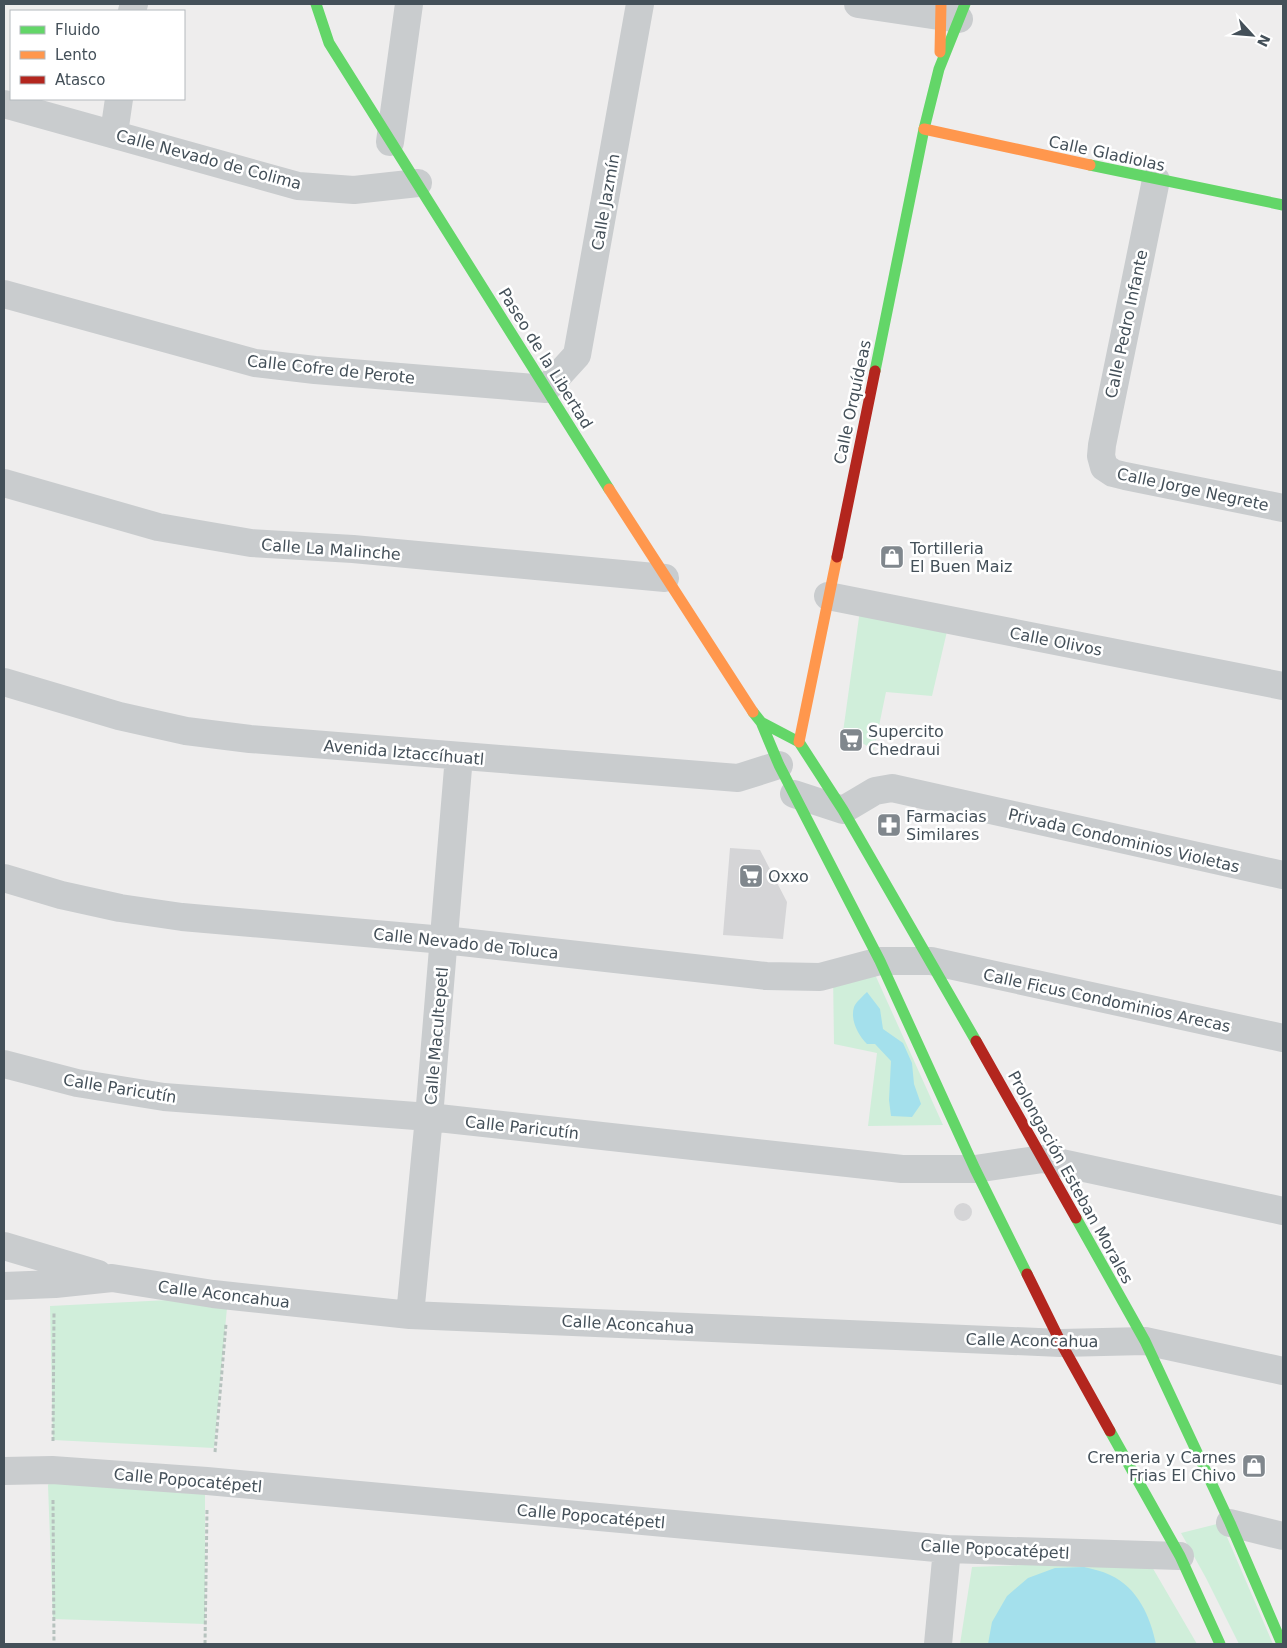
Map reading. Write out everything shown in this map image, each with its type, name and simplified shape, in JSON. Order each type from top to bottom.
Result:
[{"type":"street","name":"Paseo de la Libertad","points":[[316,4],[329,43],[665,578],[744,700],[789,753]]},
{"type":"street","points":[[390,142],[409,4]]},
{"type":"street","name":"Calle Jazmín","points":[[546,389],[577,355],[640,4]]},
{"type":"street","points":[[858,4],[951,11]]},
{"type":"street","name":"Calle Orquídeas","points":[[789,753],[828,596],[924,129],[951,11]]},
{"type":"street","name":"Calle Orquídeas","points":[[939,69],[951,11]]},
{"type":"street","points":[[114,133],[119,100]]},
{"type":"street","name":"Calle Nevado de Colima","points":[[4,104],[114,133],[298,186],[354,190],[418,184]]},
{"type":"street","name":"Calle Gladiolas","points":[[924,129],[1156,180],[1283,205]]},
{"type":"street","name":"Calle Pedro Infante","points":[[1104,467],[1100,456],[1156,180]]},
{"type":"street","name":"Calle Cofre de Perote","points":[[4,294],[255,363],[315,370],[546,389]]},
{"type":"street","name":"Calle Jorge Negrete","points":[[1104,467],[1113,473],[1125,476],[1283,508]]},
{"type":"street","name":"Calle La Malinche","points":[[4,483],[158,527],[251,543],[353,549],[665,578]]},
{"type":"street","name":"Calle Olivos","points":[[828,596],[1283,686]]},
{"type":"street","name":"Avenida Iztaccíhuatl","points":[[4,682],[119,716],[186,731],[250,739],[738,778],[789,753]]},
{"type":"street","name":"Paseo de la Libertad","points":[[761,722],[789,753]]},
{"type":"street","points":[[789,753],[794,794],[880,961],[975,1169],[1060,1343],[1180,1556],[1220,1644]]},
{"type":"street","name":"Prolongación Esteban Morales","points":[[789,753],[843,810],[931,961],[1145,1341],[1230,1523],[1282,1644]]},
{"type":"street","name":"Calle Macultepetl","points":[[410,1314],[460,756]]},
{"type":"street","name":"Privada Condominios Violetas","points":[[843,810],[875,791],[892,788],[1283,875]]},
{"type":"street","points":[[794,794],[843,810]]},
{"type":"street","name":"Calle Nevado de Toluca","points":[[4,878],[61,895],[120,908],[182,917],[444,940],[766,976],[820,977],[880,961],[931,961]]},
{"type":"street","name":"Calle Ficus Condominios Arecas","points":[[931,961],[1283,1038]]},
{"type":"street","name":"Calle Paricutín","points":[[4,1064],[77,1083],[164,1097],[429,1117],[902,1169],[975,1169],[1043,1159]]},
{"type":"street","points":[[1043,1159],[1283,1211]]},
{"type":"street","name":"Calle Aconcahua","points":[[4,1246],[112,1278],[213,1294],[410,1314],[1060,1343],[1145,1341],[1283,1371]]},
{"type":"street","name":"Calle Aconcahua","points":[[4,1286],[55,1284],[112,1278]]},
{"type":"street","name":"Calle Popocatépetl","points":[[4,1471],[52,1470],[207,1481],[947,1549],[1180,1556]]},
{"type":"street","points":[[1230,1523],[1283,1536]]},
{"type":"street","points":[[938,1644],[947,1549]]},
{"type":"green space","points":[[860,610],[948,627],[932,696],[886,692],[874,750],[843,732]]},
{"type":"green space","points":[[868,959],[943,1125],[868,1126],[877,1053],[834,1044],[833,973]]},
{"type":"green space","points":[[228,1297],[214,1448],[53,1440],[50,1306]]},
{"type":"green space","points":[[54,1473],[205,1484],[205,1624],[53,1619],[48,1485]]},
{"type":"green space","points":[[1221,1523],[1273,1644],[1239,1644],[1181,1533]]},
{"type":"green space","points":[[1148,1560],[1197,1644],[960,1644],[972,1567]]},
{"type":"water","points":[[867,992],[880,1009],[883,1029],[903,1043],[912,1063],[914,1084],[921,1104],[912,1117],[891,1116],[889,1100],[891,1061],[875,1044],[867,1044],[856,1027],[853,1017],[854,1007]]},
{"type":"water","points":[[1084,1567],[1110,1575],[1128,1587],[1146,1613],[1156,1644],[988,1644],[992,1622],[1007,1596],[1028,1578],[1055,1568]]},
{"type":"building","name":"Oxxo","points":[[730,848],[760,850],[787,902],[783,939],[723,935]]},
{"type":"building","points":[[963,1203],[969,1206],[972,1212],[969,1218],[963,1221],[957,1218],[954,1212],[957,1206]]},
{"type":"traffic: fast","points":[[316,4],[329,43],[609,489]]},
{"type":"traffic: fast","points":[[875,371],[924,129],[939,69],[965,4]]},
{"type":"traffic: fast","points":[[1090,165],[1283,205]]},
{"type":"traffic: fast","points":[[753,712],[761,722],[779,765],[880,961],[975,1169],[1027,1274]]},
{"type":"traffic: fast","points":[[761,722],[799,742],[843,810],[976,1041]]},
{"type":"traffic: fast","points":[[1076,1218],[1145,1341],[1230,1523],[1282,1644]]},
{"type":"traffic: fast","points":[[1110,1431],[1180,1556],[1220,1644]]},
{"type":"traffic: slow","points":[[940,52],[941,4]]},
{"type":"traffic: slow","points":[[924,129],[1090,165]]},
{"type":"traffic: slow","points":[[609,489],[753,712]]},
{"type":"traffic: slow","points":[[799,742],[837,557]]},
{"type":"traffic: jam","points":[[837,557],[875,371]]},
{"type":"traffic: jam","points":[[976,1041],[1076,1218]]},
{"type":"traffic: jam","points":[[1027,1274],[1061,1343],[1110,1431]]},
{"type":"place","name":"Tortilleria El Buen Maiz","points":[[892,557]]},
{"type":"place","name":"Supercito Chedraui","points":[[851,740]]},
{"type":"place","name":"Farmacias Similares","points":[[889,825]]},
{"type":"place","name":"Oxxo","points":[[751,876]]},
{"type":"place","name":"Cremeria y Carnes Frias El Chivo","points":[[1254,1466]]}]
